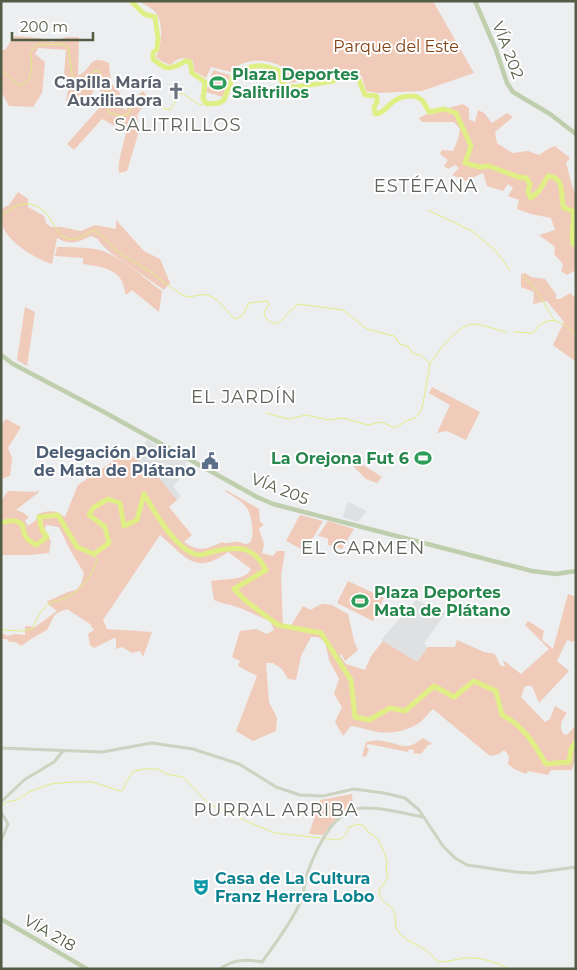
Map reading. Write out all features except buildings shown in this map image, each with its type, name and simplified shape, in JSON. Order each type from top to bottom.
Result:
[{"type":"main road","name":"VÍA 202","points":[[475,1],[513,92],[550,114],[576,134]]},
{"type":"main road","name":"VÍA 205","points":[[1,356],[12,364],[104,412],[257,497],[274,504],[532,571],[556,574],[576,571]]},
{"type":"main road","name":"VÍA 218","points":[[1,919],[87,969]]},
{"type":"street","points":[[1,748],[102,752],[152,743],[193,749],[229,760],[248,769],[276,787],[300,795],[323,796],[354,789],[399,796],[410,801],[425,817],[443,846],[455,858],[467,865],[532,873],[576,868]]},
{"type":"street","points":[[1,802],[24,780],[54,762],[63,751]]},
{"type":"street","points":[[220,969],[235,961],[250,960],[262,962],[298,908],[303,896],[307,875],[322,841],[341,816],[354,809],[367,808],[425,817]]},
{"type":"street","points":[[1,812],[8,824],[1,841]]},
{"type":"shaded area","points":[[147,440],[186,461],[184,474],[173,486],[181,496],[177,500],[160,479],[136,460]]},
{"type":"shaded area","points":[[348,502],[367,511],[358,522],[343,517]]},
{"type":"shaded area","points":[[416,600],[446,613],[424,643],[428,647],[417,662],[381,640]]},
{"type":"green space","name":"Parque del Este","points":[[138,1],[435,1],[434,3],[474,73],[422,91],[378,93],[366,91],[362,77],[355,69],[321,78],[289,83],[283,76],[282,67],[269,62],[255,61],[242,64],[231,72],[211,67],[206,78],[194,71],[193,61],[181,59],[176,60],[171,65],[156,57],[161,39],[161,25],[156,13]]},
{"type":"green space","points":[[14,36],[40,38],[52,42],[66,37],[79,37],[78,75],[83,73],[93,61],[102,60],[109,63],[111,83],[120,93],[120,107],[126,110],[133,99],[143,91],[152,101],[141,109],[137,115],[139,131],[127,171],[119,173],[120,158],[126,132],[102,119],[74,150],[67,144],[108,98],[96,87],[90,97],[81,105],[66,101],[70,80],[64,74],[66,50],[38,48],[35,54],[45,62],[42,93],[33,107],[9,106],[1,91],[1,50],[5,50]]},
{"type":"green space","name":"Plaza Deportes Salitrillos","points":[[213,70],[230,75],[223,97],[206,92]]},
{"type":"green space","points":[[463,104],[469,108],[469,119],[475,122],[478,110],[484,113],[492,123],[507,113],[513,117],[495,132],[497,143],[512,153],[528,151],[539,155],[555,146],[570,158],[566,163],[576,194],[576,272],[574,271],[567,275],[561,271],[563,264],[554,254],[555,247],[539,235],[555,230],[551,218],[517,209],[519,200],[508,196],[513,188],[508,184],[503,191],[487,186],[483,173],[466,181],[452,175],[459,168],[455,165],[448,169],[444,166],[448,160],[440,154],[442,150],[453,151],[460,129],[454,122],[422,122],[419,118],[429,113]]},
{"type":"green space","points":[[18,192],[28,199],[28,207],[44,216],[46,223],[51,227],[81,231],[95,225],[116,229],[116,220],[144,251],[160,259],[170,283],[164,290],[112,254],[98,239],[91,236],[74,242],[66,242],[57,238],[52,264],[37,258],[14,242],[1,221],[1,209],[9,205]]},
{"type":"green space","points":[[57,247],[100,250],[124,262],[162,291],[159,312],[132,290],[125,294],[124,286],[117,274],[105,268],[83,264],[83,258],[55,256]]},
{"type":"green space","points":[[525,273],[531,277],[545,279],[556,294],[556,299],[560,299],[570,293],[576,298],[576,362],[553,345],[564,322],[547,301],[533,304],[534,292],[521,287],[521,274]]},
{"type":"green space","points":[[25,307],[35,312],[27,366],[17,360]]},
{"type":"green space","points":[[432,387],[480,412],[466,440],[447,431],[437,433],[450,405],[429,393]]},
{"type":"green space","points":[[6,419],[21,427],[8,448],[12,458],[10,476],[1,479],[1,425]]},
{"type":"green space","points":[[122,448],[160,479],[177,500],[169,507],[192,535],[184,542],[194,548],[203,549],[222,542],[246,544],[251,541],[252,526],[249,511],[243,503],[226,490],[259,509],[260,522],[264,524],[259,529],[264,544],[262,553],[273,556],[277,551],[285,551],[281,576],[283,628],[289,629],[303,606],[311,610],[321,604],[330,604],[338,608],[348,614],[358,650],[345,661],[341,653],[340,656],[346,664],[365,670],[371,656],[383,641],[417,662],[428,647],[455,647],[457,640],[484,652],[495,654],[500,665],[505,667],[503,660],[521,674],[549,649],[525,625],[528,621],[544,631],[542,640],[553,649],[568,594],[576,597],[576,639],[573,642],[567,640],[557,661],[569,671],[539,703],[532,686],[525,686],[521,697],[545,722],[550,719],[555,706],[567,713],[561,723],[563,734],[567,735],[576,725],[576,757],[572,770],[551,770],[548,775],[528,771],[526,774],[514,769],[508,764],[509,756],[504,750],[499,754],[490,756],[433,709],[421,722],[404,730],[382,733],[351,726],[343,736],[335,722],[342,707],[334,694],[339,679],[329,660],[325,642],[318,637],[311,637],[301,656],[296,680],[288,679],[282,669],[273,663],[266,663],[269,702],[277,718],[276,731],[253,741],[236,731],[257,676],[238,666],[240,661],[232,657],[240,631],[256,629],[267,634],[274,630],[270,621],[214,600],[211,581],[239,578],[251,569],[228,552],[207,563],[191,561],[160,535],[103,620],[107,629],[152,632],[143,657],[140,651],[132,653],[122,647],[116,649],[116,638],[94,648],[90,645],[88,634],[94,630],[90,624],[67,609],[54,616],[47,630],[21,646],[15,642],[9,642],[7,639],[2,639],[1,633],[8,636],[15,634],[25,635],[25,626],[35,627],[57,611],[47,601],[76,590],[81,584],[84,573],[59,527],[46,525],[44,531],[51,541],[49,553],[1,555],[1,501],[8,491],[36,492],[38,490],[39,492],[16,510],[29,517],[25,521],[28,526],[36,520],[38,514],[46,512],[52,511],[65,517],[78,485],[112,462]]},
{"type":"green space","points":[[353,459],[382,477],[377,483],[366,479],[352,465]]},
{"type":"green space","points":[[300,515],[323,521],[305,551],[286,541]]},
{"type":"green space","points":[[328,521],[354,529],[342,549],[328,545],[327,538],[318,536]]},
{"type":"green space","name":"Plaza Deportes Mata de Plátano","points":[[348,581],[384,598],[373,621],[337,603]]},
{"type":"green space","points":[[423,738],[432,744],[428,745],[421,754],[413,753],[414,750],[409,749],[408,752],[368,744],[366,747],[369,749],[366,757],[362,756],[366,742],[380,741],[407,746],[417,743]]},
{"type":"green space","points":[[352,794],[353,806],[341,812],[323,835],[309,834],[320,800]]},
{"type":"waterway","points":[[131,1],[144,14],[155,17],[158,38],[157,49],[153,53],[153,59],[162,66],[169,68],[186,61],[190,62],[192,73],[205,82],[203,99],[207,104],[219,103],[224,100],[235,71],[253,66],[266,66],[280,71],[281,80],[286,87],[333,81],[356,73],[365,95],[377,97],[374,107],[375,114],[383,111],[397,99],[409,96],[419,98],[424,102],[429,112],[444,109],[456,113],[471,146],[465,163],[480,167],[489,166],[518,177],[526,178],[530,184],[528,192],[531,198],[539,191],[548,176],[558,180],[564,208],[573,211],[572,240],[573,244],[576,245]]},
{"type":"waterway","points":[[1,70],[20,86],[29,80],[32,65],[30,53],[37,45],[62,44],[68,47],[74,87],[82,88],[94,71],[100,72],[101,80],[111,98],[108,112],[121,116],[128,114],[134,102],[141,98],[170,110],[176,96],[182,93],[200,105],[205,103]]},
{"type":"waterway","points":[[1,215],[19,205],[29,204],[45,212],[63,237],[69,239],[79,238],[94,230],[120,253],[150,271],[181,294],[188,297],[210,296],[217,300],[236,319],[242,316],[249,303],[267,301],[269,305],[264,312],[265,316],[274,323],[281,320],[298,304],[343,310],[367,329],[394,336],[400,344],[409,347],[412,353],[422,356],[430,364],[449,339],[462,328],[469,325],[475,324],[506,332]]},
{"type":"waterway","points":[[428,210],[472,231],[495,250],[510,270]]},
{"type":"waterway","points":[[523,276],[537,291],[554,320]]},
{"type":"waterway","points":[[514,332],[533,333],[541,324],[556,321],[565,325],[576,336]]},
{"type":"waterway","points":[[266,413],[289,419],[306,415],[328,420],[343,418],[368,425],[381,422],[397,427],[415,418],[422,409],[430,364]]},
{"type":"waterway","points":[[1,523],[19,522],[23,526],[26,537],[36,545],[47,537],[42,530],[39,517],[58,515],[77,547],[94,554],[109,543],[105,527],[89,515],[93,508],[108,499],[120,503],[124,526],[137,520],[144,494],[175,540],[192,553],[202,555],[213,551],[239,548],[256,556],[266,570],[234,589],[246,601],[278,625],[321,633],[351,680],[355,717],[369,720],[390,708],[405,711],[434,686],[454,697],[474,681],[496,691],[502,715],[510,719],[522,730],[546,764],[569,762],[571,749],[576,742]]},
{"type":"waterway","points":[[1,630],[23,631],[32,629],[46,606],[71,595],[81,587],[97,560],[94,554]]},
{"type":"waterway","points":[[1,807],[6,802],[17,800],[29,792],[50,784],[92,782],[120,791],[123,790],[134,771],[158,769],[166,774],[183,777],[210,805],[224,809],[248,822],[275,833],[321,838]]},
{"type":"waterway","points":[[325,838],[340,839],[345,835],[349,827],[358,824],[364,826],[367,831],[378,839],[385,854],[388,878],[379,890],[380,895],[384,902],[394,911],[398,932],[423,948],[438,962],[477,958],[494,962],[509,969]]},
{"type":"place","name":"Plaza Deportes Salitrillos","points":[[218,83]]},
{"type":"place","name":"Capilla María Auxiliadora","points":[[176,91]]},
{"type":"place","name":"La Orejona Fut 6","points":[[423,458]]},
{"type":"place","name":"Delegación Policial de Mata de Plátano","points":[[210,461]]},
{"type":"place","name":"Plaza Deportes Mata de Plátano","points":[[360,601]]},
{"type":"place","name":"Casa de La Cultura Franz Herrera Lobo","points":[[201,887]]},
{"type":"district","name":"SALITRILLOS","points":[[178,125]]},
{"type":"district","name":"ESTÉFANA","points":[[426,186]]},
{"type":"district","name":"EL JARDÍN","points":[[244,397]]},
{"type":"district","name":"EL CARMEN","points":[[363,547]]},
{"type":"district","name":"PURRAL ARRIBA","points":[[276,810]]}]
